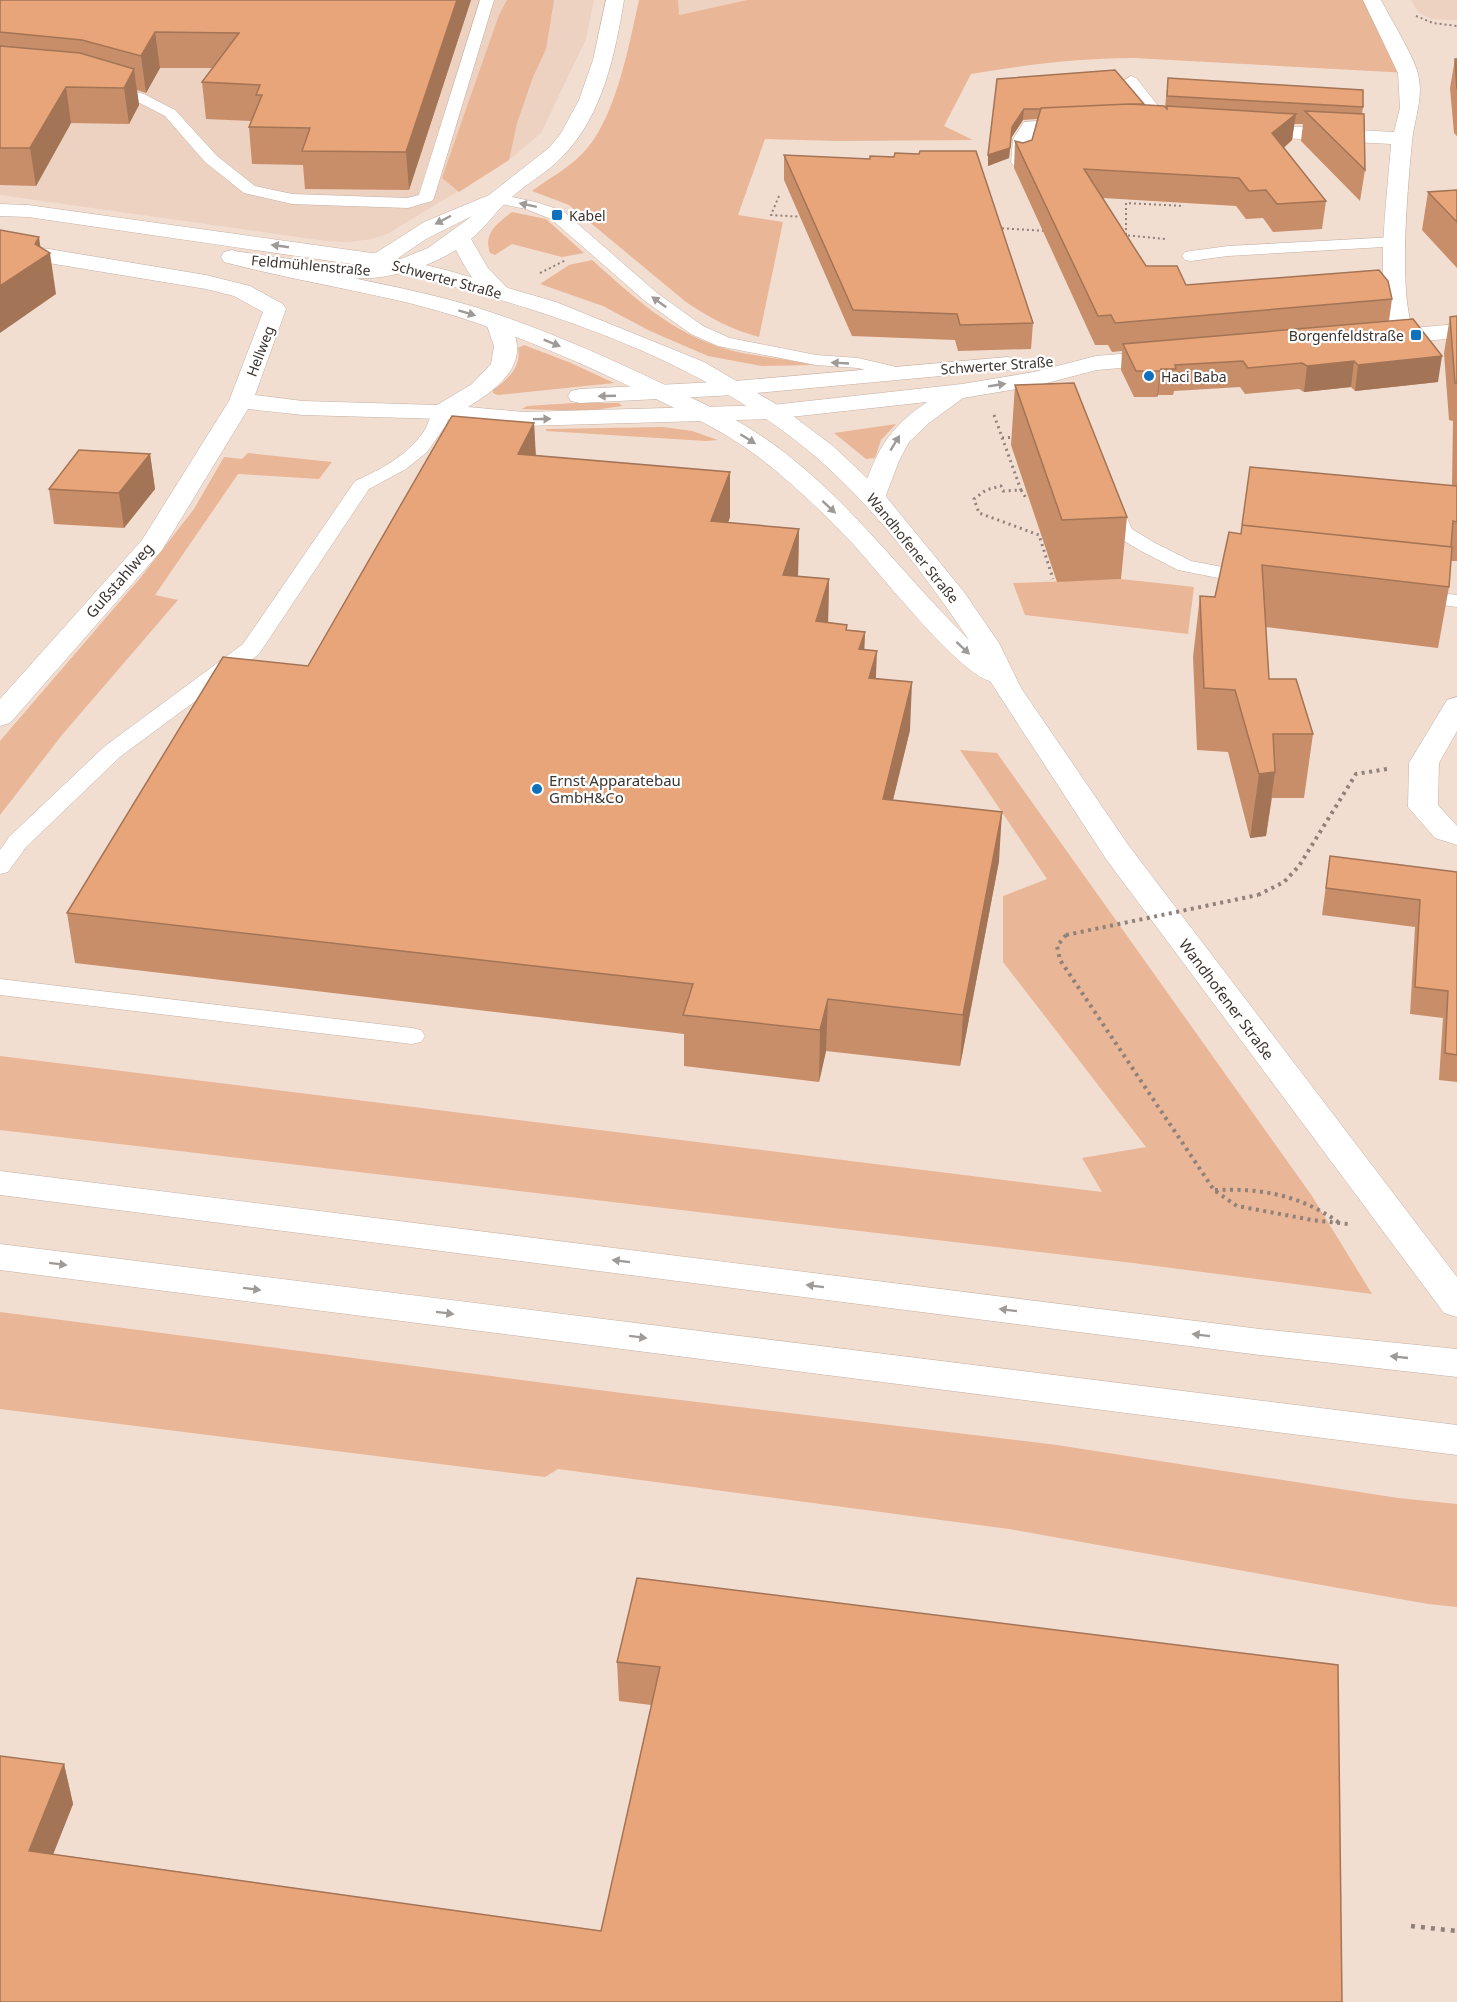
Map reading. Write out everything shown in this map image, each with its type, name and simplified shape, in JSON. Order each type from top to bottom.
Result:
[{"type":"main road","name":"Feldmühlenstraße","points":[[384,275],[435,255],[460,238],[481,219],[497,199],[556,151],[574,128],[585,108],[608,38],[615,0]]},
{"type":"main road","points":[[1372,0],[1408,73],[1410,108],[1401,139],[1395,242],[1396,315],[1405,336]]},
{"type":"main road","points":[[1146,123],[1178,125]]},
{"type":"main road","points":[[1021,162],[1023,140],[1031,126],[1095,124]]},
{"type":"main road","points":[[1224,128],[1401,139]]},
{"type":"main road","name":"Feldmühlenstraße","points":[[384,275],[398,246],[456,213],[497,199]]},
{"type":"main road","name":"Schwerter Straße","points":[[0,210],[39,212],[384,275],[603,364],[707,415],[772,412],[962,391],[1035,379],[1096,363],[1191,355]]},
{"type":"main road","name":"Schwerter Straße","points":[[0,216],[241,259],[279,270],[384,275]]},
{"type":"main road","points":[[460,238],[479,273],[501,293]]},
{"type":"main road","name":"Hellweg","points":[[0,248],[206,282],[242,291],[265,303],[274,309],[273,319],[241,401]]},
{"type":"main road","name":"Schwerter Straße","points":[[405,267],[548,307],[696,367],[735,388]]},
{"type":"main road","points":[[442,412],[488,382],[498,372],[506,355],[498,323]]},
{"type":"main road","points":[[1359,340],[1457,331]]},
{"type":"main road","name":"Schwerter Straße","points":[[665,393],[1066,360],[1096,363]]},
{"type":"main road","name":"Wandhofener Straße","points":[[735,388],[772,412],[824,452],[874,498],[954,598],[985,643],[1007,688],[1117,852],[1457,1304]]},
{"type":"main road","name":"Schwerter Straße","points":[[874,498],[895,439],[917,419],[962,391]]},
{"type":"main road","points":[[442,412],[546,397],[665,393]]},
{"type":"main road","points":[[241,401],[303,408],[442,412],[524,419],[707,415]]},
{"type":"main road","name":"Gußstahlweg","points":[[0,717],[153,544],[241,401]]},
{"type":"main road","name":"Wandhofener Straße","points":[[707,415],[754,442],[786,467],[861,537],[958,645],[1007,688]]},
{"type":"main road","points":[[1457,706],[1424,763],[1423,807],[1446,832],[1457,836]]},
{"type":"main road","points":[[0,1183],[1260,1342],[1457,1363]]},
{"type":"main road","points":[[0,1257],[1457,1440]]},
{"type":"lane","points":[[86,83],[139,97],[170,113],[211,159],[250,190],[292,199],[408,203],[426,198],[487,0]]},
{"type":"lane","points":[[1131,81],[1152,108],[1146,123]]},
{"type":"lane","name":"Schwerter Straße","points":[[497,199],[530,205],[557,215],[651,297],[697,330],[724,342],[816,360],[858,363],[898,373]]},
{"type":"lane","points":[[1191,256],[1228,251],[1395,242]]},
{"type":"lane","points":[[0,867],[17,842],[113,751],[251,648],[362,485],[387,474],[424,446],[437,429],[442,412]]},
{"type":"lane","points":[[424,446],[446,448]]},
{"type":"lane","points":[[1102,479],[1123,532],[1131,537],[1185,566],[1271,581]]},
{"type":"lane","points":[[1399,595],[1457,601]]},
{"type":"lane","points":[[0,987],[412,1036]]},
{"type":"path","points":[[779,196],[771,215],[806,217]]},
{"type":"path","points":[[1126,235],[1126,203],[1184,206]]},
{"type":"path","points":[[990,227],[1058,231]]},
{"type":"path","points":[[1114,234],[1171,239],[1191,256]]},
{"type":"path","points":[[995,418],[1020,490],[1026,498]]},
{"type":"path","points":[[1002,438],[1022,437]]},
{"type":"path","points":[[1020,490],[1004,491],[1001,486],[993,487],[974,499],[979,513],[984,516],[1038,535],[1053,579]]},
{"type":"path","points":[[1402,1230],[1340,1223],[1237,1206],[1215,1190],[1060,960],[1057,946],[1066,935],[1258,895],[1284,882],[1299,866],[1356,774],[1424,763]]},
{"type":"path","points":[[1215,1190],[1242,1188],[1273,1192],[1305,1202],[1340,1223]]},
{"type":"path","points":[[1411,1926],[1457,1931]]},
{"type":"shaded area","points":[[0,0],[594,0],[586,39],[541,133],[509,160],[389,233],[372,239],[348,242],[326,241],[0,195]]},
{"type":"shaded area","points":[[507,0],[554,0],[546,49],[533,77],[517,123],[509,160],[459,192],[442,178],[499,15]]},
{"type":"shaded area","points":[[639,0],[678,0],[679,15],[747,0],[1372,0],[1408,73],[1134,58],[1052,63],[971,74],[944,126],[973,140],[765,139],[738,215],[783,222],[759,337],[730,327],[694,308],[569,205],[532,191],[581,155],[603,124],[619,82]]},
{"type":"shaded area","points":[[678,0],[747,0],[678,15]]},
{"type":"shaded area","points":[[1411,0],[1457,0],[1457,20],[1432,19],[1419,13]]},
{"type":"shaded area","points":[[512,212],[546,219],[584,253],[562,257],[512,244],[495,255],[490,253],[488,246],[490,234]]},
{"type":"shaded area","points":[[592,260],[654,312],[688,334],[737,352],[812,365],[762,366],[708,356],[650,331],[603,306],[540,284],[569,265]]},
{"type":"shaded area","points":[[524,345],[614,383],[498,395],[493,393],[493,390],[516,367],[518,348]]},
{"type":"shaded area","points":[[619,403],[622,406],[586,411],[522,409],[527,406]]},
{"type":"shaded area","points":[[896,424],[881,440],[875,458],[866,459],[834,433]]},
{"type":"shaded area","points":[[663,427],[692,431],[718,440],[546,431],[546,429]]},
{"type":"shaded area","points":[[248,453],[332,462],[319,479],[238,474],[155,595],[178,600],[62,735],[0,815],[0,741],[141,577],[194,509],[224,457],[242,459]]},
{"type":"shaded area","points":[[1121,579],[1194,587],[1188,634],[1025,615],[1013,583]]},
{"type":"shaded area","points":[[960,750],[997,753],[1312,1196],[1372,1294],[1133,1263],[0,1130],[0,1056],[1102,1192],[1082,1158],[1146,1147],[1003,962],[1003,896],[1047,879]]},
{"type":"shaded area","points":[[0,1312],[622,1393],[1057,1445],[1398,1498],[1457,1504],[1457,1607],[1428,1604],[1009,1529],[558,1469],[545,1477],[0,1409]]},
{"type":"building","points":[[0,0],[457,0],[406,152],[302,151],[310,128],[249,127],[262,95],[256,95],[260,85],[202,82],[239,33],[155,32],[141,56],[82,40],[0,32]]},
{"type":"building","points":[[0,46],[80,53],[134,69],[124,88],[66,87],[30,148],[0,148]]},
{"type":"building","points":[[1455,59],[1457,59],[1457,89]]},
{"type":"building","points":[[1115,70],[1144,104],[1024,109],[1012,127],[1010,148],[988,155],[997,79]]},
{"type":"building","points":[[1168,78],[1363,90],[1363,107],[1167,96]]},
{"type":"building","points":[[1129,104],[1164,106],[1167,109],[1167,106],[1296,114],[1272,133],[1326,201],[1277,204],[1266,190],[1249,191],[1239,178],[1084,169],[1146,266],[1177,266],[1186,285],[1379,270],[1388,281],[1392,299],[1115,323],[1111,315],[1098,316],[1015,141],[1023,143],[1032,140],[1041,108]]},
{"type":"building","points":[[1305,111],[1364,114],[1365,170]]},
{"type":"building","points":[[920,151],[976,151],[1033,323],[960,325],[957,314],[853,310],[784,155],[870,159],[870,156],[894,157],[895,153],[919,154]]},
{"type":"building","points":[[1457,190],[1457,222],[1428,192]]},
{"type":"building","points":[[0,230],[39,237],[35,244],[50,253],[0,286]]},
{"type":"building","points":[[1457,316],[1457,383],[1455,383],[1450,317]]},
{"type":"building","points":[[1413,319],[1442,356],[1358,365],[1354,361],[1307,366],[1302,363],[1248,368],[1243,361],[1175,365],[1176,369],[1136,371],[1123,344]]},
{"type":"building","points":[[1074,383],[1127,517],[1062,520],[1015,385]]},
{"type":"building","name":"Ernst Apparatebau GmbH&Co","points":[[452,416],[534,423],[518,454],[730,472],[711,521],[799,529],[783,575],[829,579],[816,621],[847,625],[846,630],[865,632],[859,649],[877,651],[869,678],[912,682],[883,799],[1002,812],[963,1015],[828,999],[820,1030],[683,1015],[693,984],[67,913],[223,657],[308,666]]},
{"type":"building","points":[[79,450],[150,454],[119,493],[49,489]]},
{"type":"building","points":[[1250,467],[1457,486],[1457,522],[1453,521],[1451,547],[1242,525]]},
{"type":"building","points":[[1242,525],[1452,547],[1449,587],[1262,565],[1269,679],[1296,679],[1313,734],[1273,734],[1275,772],[1259,774],[1235,690],[1204,688],[1200,596],[1215,597],[1229,532],[1241,534]]},
{"type":"building","points":[[1330,856],[1457,872],[1457,1055],[1445,1053],[1448,991],[1415,987],[1420,900],[1326,888]]},
{"type":"building","points":[[637,1578],[1338,1665],[1342,2002],[0,2002],[0,1756],[64,1764],[29,1851],[601,1931],[660,1667],[617,1662]]},
{"type":"place","name":"Kabel","points":[[557,215]]},
{"type":"place","name":"Borgenfeldstraße","points":[[1416,335]]},
{"type":"place","name":"Haci Baba","points":[[1149,376]]},
{"type":"place","name":"Ernst Apparatebau GmbH&Co","points":[[537,789]]}]
